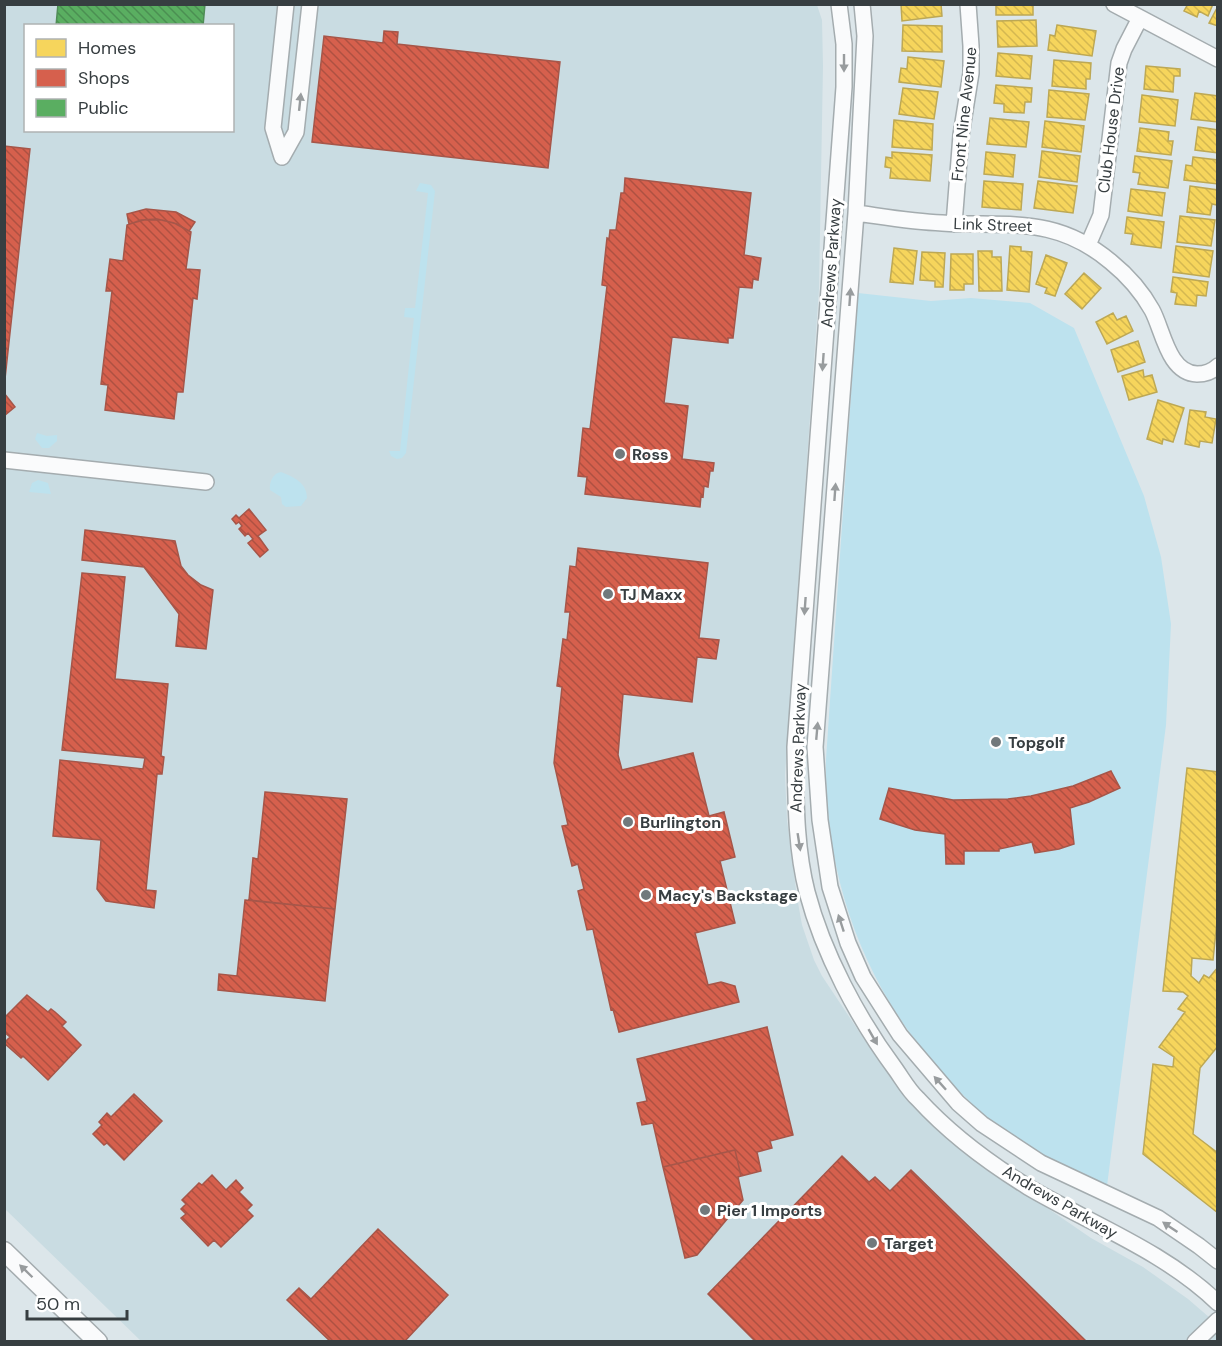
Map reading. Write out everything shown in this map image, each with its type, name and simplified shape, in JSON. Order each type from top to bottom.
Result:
[{"type":"main road","points":[[4,1251],[98,1341]]},
{"type":"street","points":[[286,4],[273,128],[282,157],[296,132],[310,4]]},
{"type":"street","name":"Andrews Parkway","points":[[839,4],[844,44],[844,87],[795,747],[796,823],[807,892],[831,958],[844,986],[881,1050],[917,1099],[966,1144],[1028,1186],[1090,1219],[1178,1271],[1218,1303]]},
{"type":"street","name":"Andrews Parkway","points":[[862,4],[865,36],[856,213],[815,747],[820,820],[830,887],[848,943],[863,977],[900,1035],[951,1096],[982,1124],[1041,1163],[1158,1218],[1218,1261]]},
{"type":"street","name":"Front Nine Avenue","points":[[954,224],[960,142],[971,73],[968,4]]},
{"type":"street","points":[[1114,4],[1218,58]]},
{"type":"street","name":"Club House Drive","points":[[1088,245],[1101,215],[1119,63],[1140,18]]},
{"type":"street","name":"Link Street","points":[[856,213],[924,222],[1034,226],[1057,231],[1088,245],[1114,264],[1138,290],[1152,310],[1175,361],[1186,372],[1211,370]]},
{"type":"street","points":[[4,460],[206,482]]},
{"type":"street","points":[[809,547],[831,550]]},
{"type":"street","points":[[844,986],[863,977]]},
{"type":"street","points":[[1195,1341],[1218,1320]]},
{"type":"shaded area","points":[[4,5],[817,5],[822,20],[823,66],[819,289],[785,775],[787,820],[802,925],[822,976],[874,1054],[900,1088],[960,1148],[1091,1238],[1143,1267],[1188,1299],[1217,1324],[1217,1341],[141,1341],[5,1209]]},
{"type":"shaded area","points":[[420,183],[431,185],[435,191],[406,453],[402,458],[397,459],[391,456],[389,451],[400,451],[414,318],[404,317],[405,308],[415,308],[428,193],[416,191]]},
{"type":"shaded area","name":"Topgolf","points":[[858,293],[931,301],[971,298],[1030,303],[1074,328],[1144,496],[1161,557],[1171,624],[1166,725],[1107,1186],[1048,1158],[1014,1138],[977,1108],[943,1074],[915,1040],[891,1005],[854,928],[841,888],[832,846],[827,803],[826,759]]},
{"type":"shaded area","points":[[37,433],[47,436],[57,435],[57,441],[49,448],[42,448],[35,439]]},
{"type":"shaded area","points":[[281,472],[295,478],[305,488],[307,498],[301,506],[286,507],[282,504],[281,497],[270,490],[272,478]]},
{"type":"shaded area","points":[[38,480],[48,483],[51,494],[29,492],[32,483]]},
{"type":"building: Homes","points":[[901,4],[941,4],[942,16],[902,21]]},
{"type":"building: Homes","points":[[996,4],[1033,4],[1033,15],[996,15]]},
{"type":"building: Homes","points":[[1188,4],[1213,4],[1208,16],[1199,11],[1197,17],[1184,11]]},
{"type":"building: Homes","points":[[1218,6],[1218,26],[1209,23]]},
{"type":"building: Homes","points":[[1036,20],[1037,46],[998,47],[997,21]]},
{"type":"building: Homes","points":[[903,25],[942,26],[942,52],[902,51]]},
{"type":"building: Homes","points":[[1057,25],[1096,31],[1092,56],[1048,50],[1050,35],[1055,36]]},
{"type":"building: Homes","points":[[998,53],[1032,56],[1030,79],[996,76]]},
{"type":"building: Homes","points":[[908,57],[944,61],[941,87],[899,82],[901,68],[907,69]]},
{"type":"building: Homes","points":[[1054,60],[1091,63],[1090,79],[1086,79],[1086,89],[1052,86]]},
{"type":"building: Homes","points":[[1146,66],[1180,69],[1180,76],[1174,76],[1173,92],[1144,89]]},
{"type":"building: Homes","points":[[996,85],[1032,88],[1031,102],[1025,102],[1024,113],[1004,112],[1004,104],[994,103]]},
{"type":"building: Homes","points":[[903,88],[938,92],[934,119],[899,114]]},
{"type":"building: Homes","points":[[1049,90],[1089,94],[1085,120],[1047,117]]},
{"type":"building: Homes","points":[[1195,93],[1218,96],[1218,122],[1191,119]]},
{"type":"building: Homes","points":[[1142,95],[1178,100],[1175,126],[1139,122]]},
{"type":"building: Homes","points":[[990,118],[1029,122],[1026,147],[987,144]]},
{"type":"building: Homes","points":[[894,120],[933,124],[932,150],[892,147]]},
{"type":"building: Homes","points":[[1045,121],[1084,126],[1081,152],[1042,147]]},
{"type":"building: Homes","points":[[1198,127],[1218,130],[1218,153],[1195,150]]},
{"type":"building: Homes","points":[[1140,128],[1169,132],[1168,141],[1173,141],[1171,155],[1137,151]]},
{"type":"building: Homes","points":[[1042,151],[1080,156],[1077,182],[1039,177]]},
{"type":"building: Homes","points":[[892,152],[932,155],[930,181],[890,178],[891,168],[885,167],[886,157],[892,158]]},
{"type":"building: Homes","points":[[986,152],[1015,155],[1013,177],[984,174]]},
{"type":"building: Homes","points":[[1135,156],[1172,161],[1168,188],[1138,184],[1140,173],[1133,172]]},
{"type":"building: Homes","points":[[1193,157],[1218,160],[1218,184],[1184,180],[1186,165],[1192,166]]},
{"type":"building: Homes","points":[[984,181],[1023,184],[1021,210],[982,207]]},
{"type":"building: Homes","points":[[1038,181],[1077,186],[1073,213],[1034,208]]},
{"type":"building: Homes","points":[[1190,186],[1218,190],[1217,205],[1212,204],[1210,215],[1187,212]]},
{"type":"building: Homes","points":[[1131,189],[1165,193],[1162,216],[1128,211]]},
{"type":"building: Homes","points":[[1180,216],[1215,220],[1211,246],[1177,242]]},
{"type":"building: Homes","points":[[1127,217],[1164,222],[1161,248],[1131,244],[1133,234],[1125,233]]},
{"type":"building: Homes","points":[[1010,246],[1021,247],[1021,251],[1032,252],[1029,292],[1007,290]]},
{"type":"building: Homes","points":[[1176,246],[1213,251],[1209,277],[1173,272]]},
{"type":"building: Homes","points":[[894,248],[917,251],[913,284],[890,282]]},
{"type":"building: Homes","points":[[978,251],[992,251],[992,257],[1001,257],[1002,291],[979,291]]},
{"type":"building: Homes","points":[[922,252],[945,253],[943,287],[935,287],[935,281],[920,280]]},
{"type":"building: Homes","points":[[951,254],[973,254],[973,284],[964,284],[964,290],[950,290]]},
{"type":"building: Homes","points":[[1046,255],[1067,263],[1055,296],[1045,293],[1047,288],[1036,284]]},
{"type":"building: Homes","points":[[1084,273],[1101,288],[1082,309],[1065,294]]},
{"type":"building: Homes","points":[[1173,277],[1208,282],[1206,296],[1197,295],[1196,306],[1175,304],[1177,293],[1171,292]]},
{"type":"building: Homes","points":[[1113,313],[1117,320],[1126,316],[1133,331],[1107,344],[1096,322]]},
{"type":"building: Homes","points":[[1138,341],[1145,362],[1118,372],[1111,350]]},
{"type":"building: Homes","points":[[1143,370],[1144,377],[1152,375],[1157,392],[1129,400],[1122,376]]},
{"type":"building: Homes","points":[[1158,400],[1184,408],[1173,442],[1163,439],[1162,444],[1147,439]]},
{"type":"building: Homes","points":[[1190,410],[1206,412],[1205,417],[1216,419],[1212,443],[1200,441],[1199,447],[1185,444]]},
{"type":"building: Homes","points":[[1187,768],[1218,772],[1218,912],[1213,960],[1192,958],[1191,976],[1199,983],[1204,975],[1209,978],[1218,967],[1218,1046],[1200,1068],[1193,1134],[1218,1153],[1218,1213],[1143,1154],[1153,1064],[1173,1067],[1174,1057],[1159,1047],[1185,1012],[1178,1009],[1188,996],[1183,992],[1163,991]]},
{"type":"building: Shops","points":[[384,31],[398,32],[397,44],[560,62],[548,168],[312,142],[324,36],[383,43]]},
{"type":"building: Shops","points":[[4,146],[30,149],[4,388]]},
{"type":"building: Shops","points":[[625,178],[751,193],[744,255],[761,258],[758,280],[753,279],[752,288],[739,287],[733,338],[728,338],[728,343],[672,337],[664,403],[688,406],[682,459],[714,463],[713,471],[710,471],[708,487],[704,486],[700,507],[585,494],[587,477],[578,476],[583,428],[590,429],[607,286],[602,285],[607,238],[609,239],[610,230],[616,230]]},
{"type":"building: Shops","points":[[146,209],[176,212],[195,222],[189,231],[177,224],[162,220],[144,220],[129,224],[127,214]]},
{"type":"building: Shops","points":[[157,219],[174,223],[191,232],[186,269],[200,270],[197,299],[193,298],[183,392],[177,392],[174,419],[105,410],[108,385],[101,384],[112,291],[106,291],[110,259],[123,261],[127,225],[141,220]]},
{"type":"building: Shops","points":[[4,393],[15,407],[4,416]]},
{"type":"building: Shops","points":[[249,509],[266,530],[258,536],[268,550],[260,557],[248,543],[253,539],[248,533],[245,536],[239,529],[242,526],[239,522],[236,524],[232,519],[236,515],[239,518]]},
{"type":"building: Shops","points":[[85,530],[175,541],[181,566],[201,585],[213,590],[206,649],[176,646],[179,614],[144,567],[82,560]]},
{"type":"building: Shops","points":[[578,548],[708,563],[699,638],[719,640],[716,659],[697,657],[692,702],[623,694],[618,755],[622,770],[693,753],[709,816],[724,812],[735,857],[720,861],[735,923],[695,933],[708,985],[721,982],[735,986],[739,1002],[619,1032],[613,1009],[611,1010],[593,929],[587,930],[578,891],[584,889],[578,864],[572,866],[562,826],[568,825],[554,763],[562,687],[557,686],[563,639],[567,640],[570,612],[565,612],[570,566],[576,567]]},
{"type":"building: Shops","points":[[82,573],[125,577],[115,679],[168,684],[161,756],[164,757],[162,774],[157,774],[146,890],[156,891],[154,908],[106,901],[97,889],[101,840],[53,836],[60,760],[143,769],[145,758],[62,750]]},
{"type":"building: Shops","points":[[1111,771],[1120,788],[1070,808],[1074,844],[1059,849],[1035,853],[1032,842],[999,849],[999,851],[964,851],[964,864],[946,864],[945,834],[915,830],[880,819],[889,788],[953,800],[1008,799],[1073,786]]},
{"type":"building: Shops","points":[[265,792],[347,799],[335,909],[249,900],[253,858],[258,859]]},
{"type":"building: Shops","points":[[245,900],[335,909],[325,1001],[218,990],[219,974],[237,976]]},
{"type":"building: Shops","points":[[27,995],[48,1012],[51,1009],[66,1022],[62,1026],[81,1045],[48,1080],[23,1056],[21,1058],[4,1043],[10,1037],[4,1032],[4,1018]]},
{"type":"building: Shops","points":[[767,1027],[793,1135],[770,1141],[772,1148],[757,1152],[761,1171],[741,1176],[735,1150],[663,1167],[653,1123],[642,1125],[637,1103],[647,1101],[637,1059]]},
{"type":"building: Shops","points":[[134,1094],[162,1121],[124,1160],[107,1143],[104,1145],[93,1134],[102,1125],[99,1122],[107,1113],[111,1117]]},
{"type":"building: Shops","name":"Pier 1 Imports","points":[[735,1150],[741,1176],[738,1177],[743,1200],[697,1255],[685,1258],[663,1167]]},
{"type":"building: Shops","name":"Target","points":[[842,1156],[869,1182],[875,1177],[890,1191],[911,1170],[1087,1342],[752,1342],[754,1340],[708,1294]]},
{"type":"building: Shops","points":[[212,1175],[226,1190],[236,1180],[243,1188],[239,1192],[252,1205],[247,1210],[253,1216],[221,1247],[214,1240],[208,1246],[181,1218],[186,1214],[181,1209],[186,1204],[182,1200],[199,1183],[202,1185]]},
{"type":"building: Shops","points":[[378,1229],[448,1295],[404,1342],[331,1342],[287,1300],[299,1288],[311,1299]]},
{"type":"building: Public","points":[[58,4],[205,4],[203,24],[56,24]]},
{"type":"place","name":"Ross","points":[[620,454]]},
{"type":"place","name":"TJ Maxx","points":[[608,594]]},
{"type":"place","name":"Topgolf","points":[[996,742]]},
{"type":"place","name":"Burlington","points":[[628,822]]},
{"type":"place","name":"Macy's Backstage","points":[[646,895]]},
{"type":"place","name":"Pier 1 Imports","points":[[705,1210]]},
{"type":"place","name":"Target","points":[[872,1243]]}]
